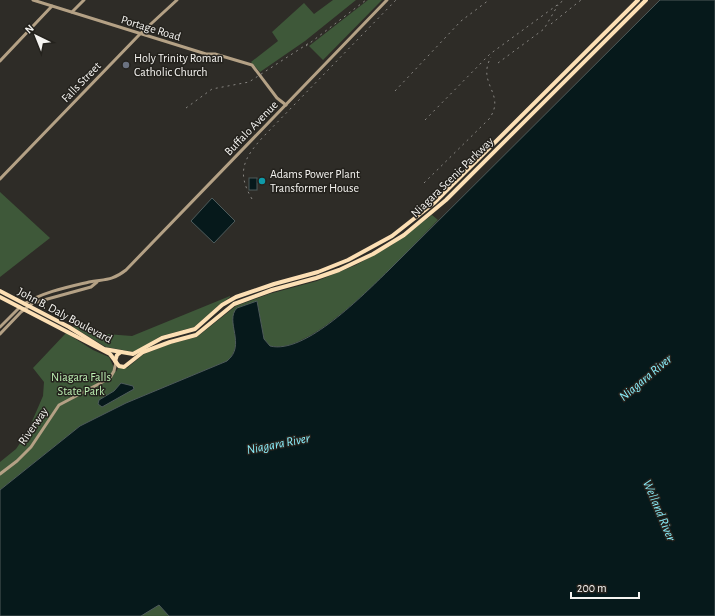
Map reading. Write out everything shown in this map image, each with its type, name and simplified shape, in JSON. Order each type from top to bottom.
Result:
[{"type":"highway","name":"Niagara Scenic Parkway","points":[[123,352],[136,353],[162,338],[192,330],[232,299],[260,288],[333,267],[371,248],[400,230],[425,211],[450,188],[638,0]]},
{"type":"highway","name":"Niagara Scenic Parkway","points":[[129,363],[143,352],[170,342],[196,335],[224,311],[236,304],[340,270],[373,254],[404,235],[446,200],[646,0]]},
{"type":"highway","name":"John B. Daly Boulevard","points":[[0,291],[69,327],[96,345],[109,350],[123,352]]},
{"type":"highway","name":"John B. Daly Boulevard","points":[[0,297],[110,354],[116,362]]},
{"type":"highway","points":[[123,352],[129,357],[129,363],[122,367],[116,362],[116,356],[123,352]]},
{"type":"main road","name":"Portage Road","points":[[33,0],[206,54],[215,54],[248,63],[261,76],[277,98],[286,105]]},
{"type":"main road","points":[[72,12],[84,0]]},
{"type":"main road","name":"Falls Street","points":[[0,179],[140,34],[177,0]]},
{"type":"main road","name":"Buffalo Avenue","points":[[22,308],[43,295],[89,282],[98,282],[114,277],[128,268],[387,0]]},
{"type":"main road","points":[[0,61],[52,6]]},
{"type":"main road","points":[[0,327],[22,308]]},
{"type":"main road","points":[[0,334],[22,308]]},
{"type":"main road","name":"Riverway","points":[[0,474],[29,450],[59,405],[110,378],[114,371],[116,362]]},
{"type":"green space","points":[[333,0],[356,0],[305,41],[260,72],[251,62],[278,41],[272,32],[304,3],[314,14]]},
{"type":"green space","points":[[368,0],[382,0],[323,60],[309,46]]},
{"type":"green space","points":[[0,192],[50,238],[0,277]]},
{"type":"green space","name":"Niagara Falls State Park","points":[[432,215],[438,220],[383,276],[359,299],[334,319],[310,335],[289,345],[270,346],[264,339],[257,301],[237,308],[234,315],[235,349],[227,361],[126,403],[80,426],[0,490],[0,462],[16,449],[27,433],[43,396],[44,382],[33,368],[66,333],[93,350],[109,357],[116,372],[118,368],[127,368],[144,354],[170,344],[197,337],[236,306],[269,294],[317,281],[356,265],[392,245]]},
{"type":"green space","points":[[230,296],[194,327],[161,336],[134,352],[106,347],[73,327],[79,320],[93,333],[132,336]]},
{"type":"green space","points":[[159,605],[169,616],[141,616],[142,614]]},
{"type":"water","points":[[660,0],[715,0],[715,616],[169,616],[159,605],[141,616],[0,616],[0,490],[80,426],[126,403],[227,361],[233,355],[235,348],[236,341],[233,320],[234,313],[237,308],[257,301],[264,339],[270,346],[284,346],[300,341],[333,320],[364,294],[388,271]]},
{"type":"water","points":[[249,178],[257,178],[257,190],[249,190]]},
{"type":"water","points":[[212,198],[235,221],[214,243],[191,221]]},
{"type":"water","points":[[121,383],[133,386],[134,389],[102,407],[98,404],[99,400],[114,391]]},
{"type":"railway","points":[[306,46],[366,0]]},
{"type":"railway","points":[[252,199],[244,181],[243,173],[247,159],[256,145],[396,0]]},
{"type":"railway","points":[[395,91],[461,21],[489,0]]},
{"type":"railway","points":[[425,120],[490,54],[564,0]]},
{"type":"railway","points":[[551,24],[581,0]]},
{"type":"railway","points":[[498,63],[544,29],[558,5]]},
{"type":"railway","points":[[186,108],[212,89],[249,82],[309,43]]},
{"type":"railway","points":[[424,183],[489,119],[494,110],[494,96],[487,75],[487,66],[491,57]]},
{"type":"place","name":"Holy Trinity Roman Catholic Church","points":[[126,65]]},
{"type":"place","name":"Adams Power Plant Transformer House","points":[[262,181]]},
{"type":"water label","name":"Niagara River","points":[[645,377]]},
{"type":"water label","name":"Niagara River","points":[[278,443]]},
{"type":"water label","name":"Welland River","points":[[660,510]]}]
